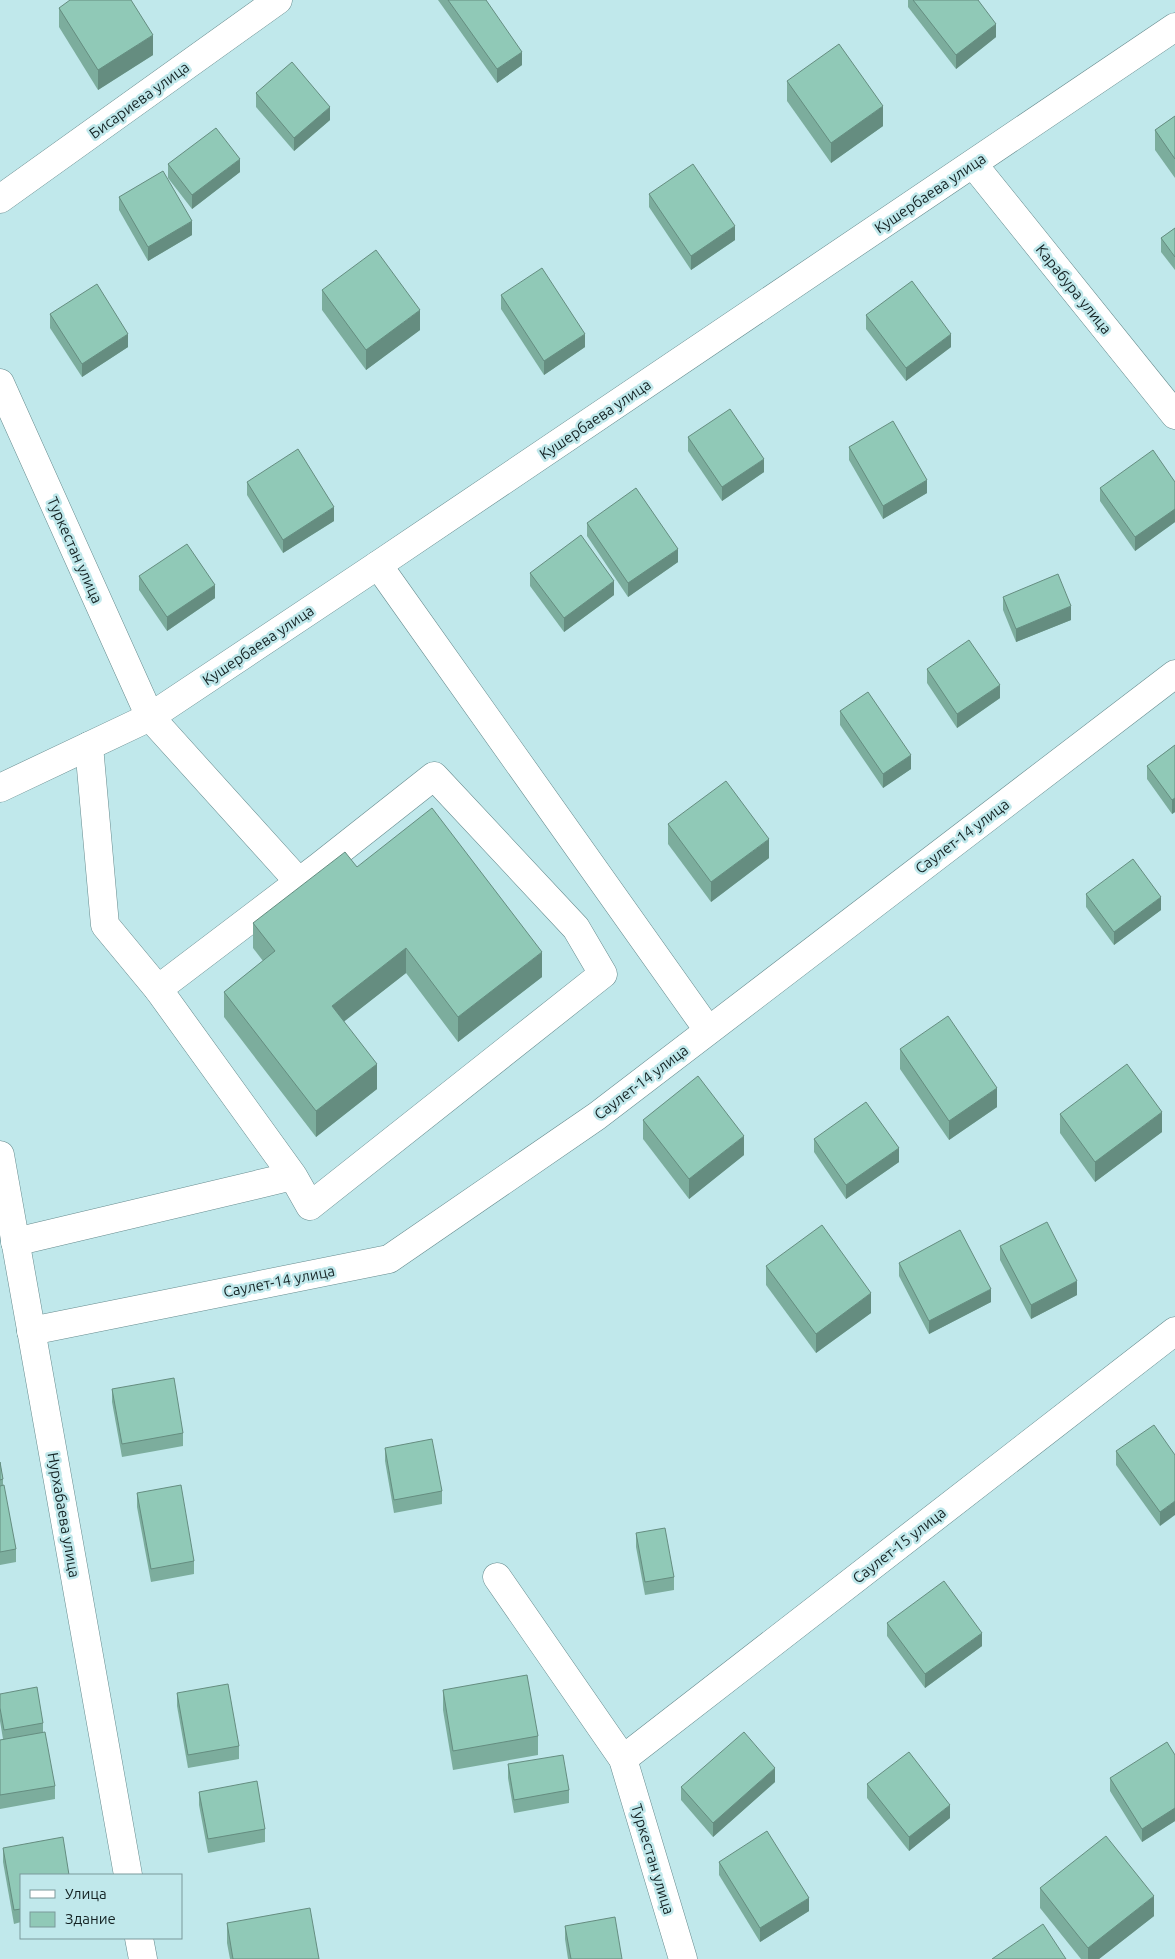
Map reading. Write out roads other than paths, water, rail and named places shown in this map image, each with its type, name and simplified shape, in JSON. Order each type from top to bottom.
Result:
[{"type":"street","name":"Бисариева улица","points":[[0,199],[278,0]]},
{"type":"street","name":"Кушербаева улица","points":[[0,788],[150,717],[378,566],[1175,27]]},
{"type":"street","name":"Карабура улица","points":[[973,164],[1175,415]]},
{"type":"street","name":"Туркестан улица","points":[[0,383],[150,717],[299,882]]},
{"type":"street","points":[[378,566],[708,1030]]},
{"type":"street","name":"Саулет-14 улица","points":[[31,1330],[389,1259],[596,1116],[1175,674]]},
{"type":"street","points":[[89,746],[105,925],[158,988],[293,1176],[310,1206],[603,974],[576,928],[434,776],[299,882],[158,988]]},
{"type":"street","name":"Нурхабаева улица","points":[[0,1155],[128,1874]]},
{"type":"street","points":[[15,1242],[293,1176]]},
{"type":"street","name":"Саулет-15 улица","points":[[623,1759],[1175,1331]]},
{"type":"street","name":"Туркестан улица","points":[[496,1577],[623,1759],[683,1959]]},
{"type":"street","points":[[139,1939],[143,1959]]}]
